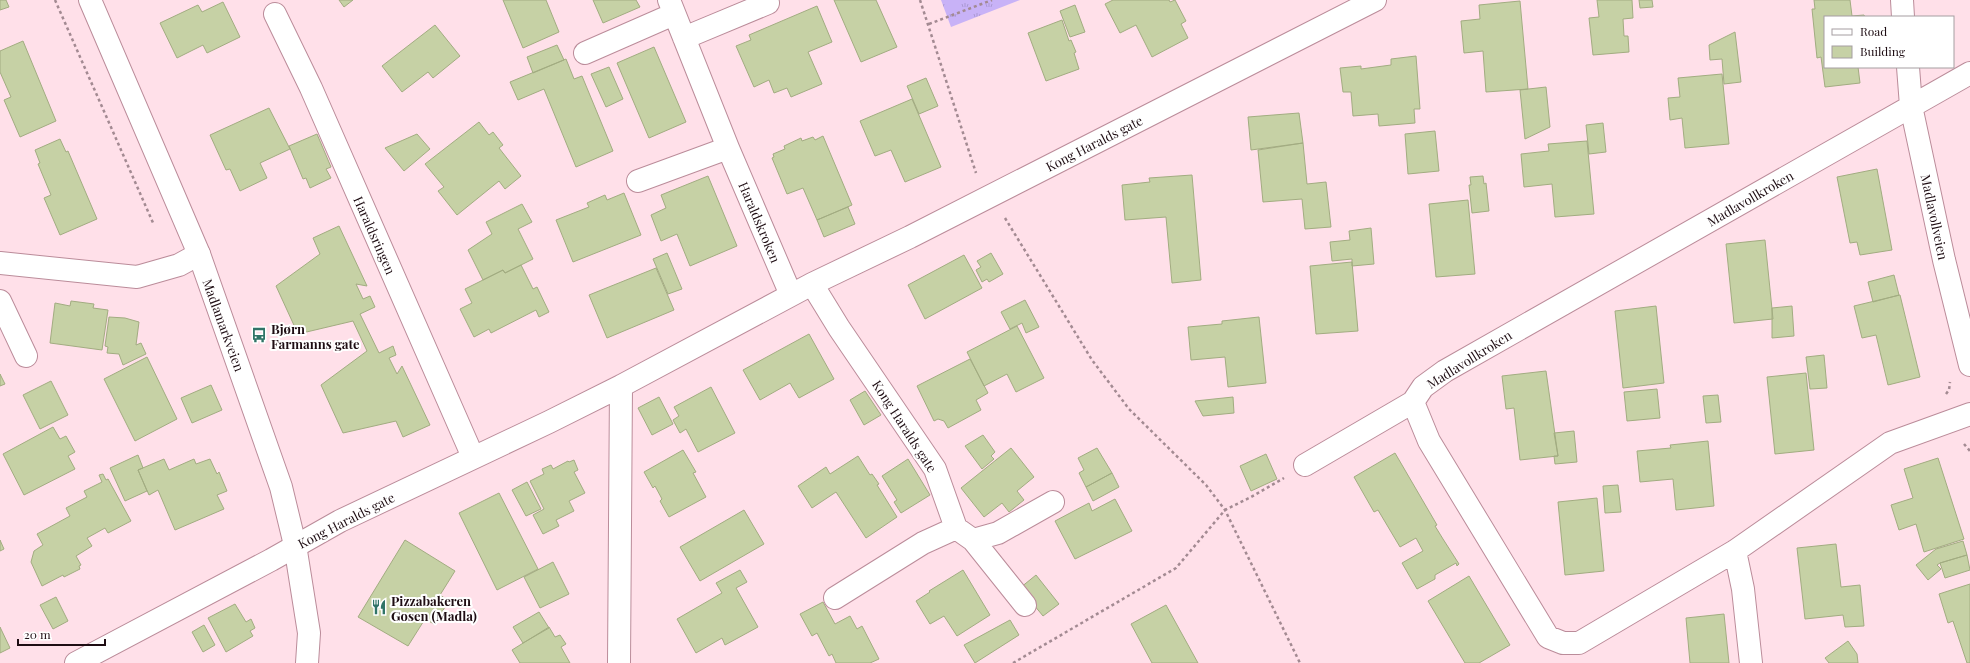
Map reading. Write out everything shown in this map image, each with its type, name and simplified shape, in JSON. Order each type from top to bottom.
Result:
[{"type":"street","name":"Madlamarkveien","points":[[90,0],[199,254],[282,487],[295,546],[309,634],[307,663]]},
{"type":"street","name":"Kong Haralds gate","points":[[76,663],[271,560],[340,521],[549,422],[621,386],[812,284],[910,237],[1375,0]]},
{"type":"street","points":[[1902,0],[1903,16]]},
{"type":"street","points":[[684,38],[768,3]]},
{"type":"street","name":"Haraldskroken","points":[[585,53],[671,7],[728,148],[791,295]]},
{"type":"street","name":"Haraldsringen","points":[[275,14],[311,88],[473,457]]},
{"type":"street","name":"Madlavollveien","points":[[1908,68],[1911,106],[1944,260],[1970,365]]},
{"type":"street","name":"Madlavollkroken","points":[[1413,402],[1423,387],[1445,371],[1970,73]]},
{"type":"street","points":[[638,181],[728,148]]},
{"type":"street","points":[[0,263],[137,278],[179,265],[199,254]]},
{"type":"street","name":"Kong Haralds gate","points":[[812,284],[839,328],[935,469],[965,534],[1025,605]]},
{"type":"street","points":[[0,301],[26,356]]},
{"type":"street","points":[[619,663],[621,386]]},
{"type":"street","points":[[1305,465],[1413,402],[1429,441],[1548,637],[1563,643],[1579,643],[1735,551],[1890,443],[1970,414]]},
{"type":"street","points":[[834,598],[923,543],[965,534],[998,533],[1053,502]]},
{"type":"street","points":[[1735,551],[1743,589],[1752,663]]},
{"type":"path","points":[[55,0],[154,225]]},
{"type":"path","points":[[920,0],[929,24],[976,174]]},
{"type":"path","points":[[929,24],[992,0]]},
{"type":"path","points":[[1004,215],[1092,360],[1130,410],[1206,485],[1225,510],[1300,663]]},
{"type":"path","points":[[1013,663],[1176,568],[1225,510],[1251,497],[1305,465]]},
{"type":"green space","points":[[941,0],[1020,0],[951,27]]},
{"type":"building","points":[[0,0],[6,0],[9,7],[0,10]]},
{"type":"building","points":[[339,0],[353,0],[344,7]]},
{"type":"building","points":[[503,0],[546,0],[559,32],[523,48]]},
{"type":"building","points":[[593,0],[636,0],[640,7],[603,23]]},
{"type":"building","points":[[834,0],[876,0],[897,47],[861,62]]},
{"type":"building","points":[[1113,0],[1169,0],[1170,2],[1175,0],[1186,21],[1181,24],[1188,38],[1152,57],[1136,25],[1120,33],[1105,4]]},
{"type":"building","points":[[1597,0],[1632,0],[1633,18],[1623,19],[1624,36],[1628,36],[1629,52],[1593,55],[1589,18],[1599,17]]},
{"type":"building","points":[[1639,0],[1652,0],[1653,7],[1640,8]]},
{"type":"building","points":[[1814,0],[1850,0],[1852,16],[1824,16],[1824,68],[1858,68],[1860,83],[1825,87],[1821,57],[1817,58],[1812,9],[1815,9]]},
{"type":"building","points":[[1520,1],[1528,89],[1486,92],[1483,51],[1464,53],[1461,21],[1480,19],[1479,5]]},
{"type":"building","points":[[223,2],[240,37],[207,53],[203,45],[177,58],[160,23],[198,5],[202,12]]},
{"type":"building","points":[[1075,5],[1085,32],[1070,37],[1060,11]]},
{"type":"building","points":[[817,6],[832,42],[808,52],[822,84],[791,97],[787,88],[774,93],[769,80],[754,87],[736,46],[751,40],[749,35]]},
{"type":"building","points":[[1062,20],[1069,41],[1071,40],[1076,52],[1074,53],[1079,69],[1046,81],[1028,33]]},
{"type":"building","points":[[435,25],[460,56],[433,78],[428,72],[402,92],[382,66]]},
{"type":"building","points":[[1735,32],[1741,82],[1724,84],[1722,59],[1710,60],[1709,45]]},
{"type":"building","points":[[23,41],[56,121],[20,137],[4,100],[11,97],[0,72],[0,51]]},
{"type":"building","points":[[557,45],[564,60],[533,73],[527,57]]},
{"type":"building","points":[[654,47],[686,122],[649,138],[617,63]]},
{"type":"building","points":[[1416,56],[1420,109],[1414,109],[1415,123],[1379,126],[1378,114],[1353,116],[1351,92],[1343,92],[1340,68],[1361,66],[1361,69],[1391,65],[1391,59]]},
{"type":"building","points":[[566,59],[574,79],[582,76],[613,151],[576,167],[544,89],[518,100],[510,82]]},
{"type":"building","points":[[609,67],[623,99],[606,107],[591,74]]},
{"type":"building","points":[[1722,74],[1729,144],[1685,148],[1682,118],[1670,120],[1668,98],[1680,97],[1678,78]]},
{"type":"building","points":[[926,78],[938,106],[919,114],[907,86]]},
{"type":"building","points":[[1546,87],[1550,127],[1525,139],[1520,90]]},
{"type":"building","points":[[912,99],[941,167],[905,182],[891,150],[875,156],[860,121]]},
{"type":"building","points":[[269,108],[290,149],[260,163],[267,178],[240,191],[230,169],[226,170],[210,135]]},
{"type":"building","points":[[1299,113],[1303,143],[1251,150],[1248,117]]},
{"type":"building","points":[[479,122],[489,135],[493,132],[503,145],[499,148],[521,176],[505,189],[499,181],[457,215],[438,191],[444,187],[425,164]]},
{"type":"building","points":[[1603,123],[1606,152],[1589,154],[1586,125]]},
{"type":"building","points":[[1435,131],[1439,171],[1408,174],[1405,134]]},
{"type":"building","points":[[317,134],[331,167],[326,169],[331,178],[310,188],[306,178],[303,179],[289,146]]},
{"type":"building","points":[[417,134],[430,149],[404,171],[385,148]]},
{"type":"building","points":[[823,136],[852,205],[817,220],[803,188],[787,194],[772,158],[774,157],[773,154],[785,149],[784,146],[801,138],[802,141],[813,137],[815,140]]},
{"type":"building","points":[[60,139],[66,152],[68,151],[97,219],[60,235],[44,198],[51,195],[38,164],[40,163],[35,150]]},
{"type":"building","points":[[1587,141],[1594,214],[1555,217],[1552,184],[1524,187],[1521,154],[1549,151],[1548,144]]},
{"type":"building","points":[[1303,143],[1307,184],[1326,182],[1331,227],[1305,229],[1302,199],[1263,202],[1258,150]]},
{"type":"building","points":[[1877,169],[1892,250],[1860,255],[1857,242],[1850,243],[1837,177]]},
{"type":"building","points":[[1192,175],[1201,280],[1172,283],[1166,217],[1125,220],[1122,185],[1150,182],[1149,178]]},
{"type":"building","points":[[708,176],[737,246],[690,266],[677,234],[661,241],[651,215],[666,208],[661,195]]},
{"type":"building","points":[[1483,176],[1484,184],[1486,183],[1489,211],[1472,213],[1469,185],[1471,185],[1470,177]]},
{"type":"building","points":[[624,193],[641,235],[573,262],[556,220],[589,207],[587,203],[605,195],[607,200]]},
{"type":"building","points":[[1468,200],[1475,274],[1436,277],[1429,204]]},
{"type":"building","points":[[522,204],[532,222],[518,229],[533,259],[505,273],[503,270],[483,280],[468,250],[492,234],[486,222]]},
{"type":"building","points":[[848,207],[855,224],[824,237],[817,220]]},
{"type":"building","points":[[339,226],[367,286],[356,284],[363,299],[370,296],[375,307],[360,314],[379,353],[393,346],[396,355],[389,358],[397,374],[402,366],[430,425],[403,437],[396,421],[343,433],[321,385],[367,351],[353,321],[298,334],[276,286],[320,254],[313,238]]},
{"type":"building","points":[[1371,228],[1374,264],[1352,266],[1352,259],[1332,261],[1330,242],[1350,240],[1349,231]]},
{"type":"building","points":[[1765,240],[1773,319],[1734,323],[1726,244]]},
{"type":"building","points":[[667,253],[682,289],[668,294],[653,259]]},
{"type":"building","points":[[991,253],[1003,274],[989,282],[987,279],[982,282],[976,270],[981,267],[977,261]]},
{"type":"building","points":[[964,255],[982,288],[925,319],[908,285]]},
{"type":"building","points":[[1352,262],[1358,331],[1316,334],[1310,266]]},
{"type":"building","points":[[521,265],[533,289],[537,287],[549,312],[539,317],[536,310],[491,333],[489,329],[474,337],[460,309],[472,303],[465,289],[503,270],[505,273]]},
{"type":"building","points":[[656,268],[674,310],[607,338],[589,295]]},
{"type":"building","points":[[1894,275],[1899,295],[1873,302],[1868,282]]},
{"type":"building","points":[[1900,295],[1920,377],[1888,385],[1876,335],[1862,338],[1854,306]]},
{"type":"building","points":[[1025,300],[1039,327],[1026,333],[1022,323],[1010,329],[1001,312]]},
{"type":"building","points":[[71,301],[94,304],[93,308],[108,310],[102,350],[50,343],[55,303],[70,306]]},
{"type":"building","points":[[1656,306],[1664,383],[1623,388],[1615,311]]},
{"type":"building","points":[[1792,306],[1794,336],[1772,338],[1772,308]]},
{"type":"building","points":[[109,317],[125,318],[139,322],[136,345],[141,343],[146,354],[123,365],[119,354],[107,353],[108,347],[105,346]]},
{"type":"building","points":[[1259,317],[1266,383],[1228,387],[1225,357],[1191,360],[1188,327],[1222,324],[1222,321]]},
{"type":"building","points":[[1017,326],[1044,378],[1016,392],[1007,374],[984,386],[967,352]]},
{"type":"building","points":[[809,334],[834,379],[799,398],[790,383],[760,400],[743,370]]},
{"type":"building","points":[[1824,355],[1827,388],[1810,389],[1806,357]]},
{"type":"building","points":[[147,357],[177,419],[135,441],[104,379]]},
{"type":"building","points":[[970,359],[988,393],[976,400],[981,410],[948,428],[944,421],[938,419],[934,421],[917,386]]},
{"type":"building","points":[[1546,371],[1558,456],[1520,460],[1514,408],[1506,409],[1502,376]]},
{"type":"building","points":[[1806,373],[1814,450],[1775,454],[1767,377]]},
{"type":"building","points":[[0,374],[5,384],[0,386]]},
{"type":"building","points":[[51,381],[68,415],[40,429],[23,395]]},
{"type":"building","points":[[211,385],[222,410],[192,423],[181,398]]},
{"type":"building","points":[[711,387],[735,433],[698,452],[686,429],[680,433],[673,420],[679,416],[674,407]]},
{"type":"building","points":[[1657,389],[1660,418],[1627,421],[1624,392]]},
{"type":"building","points":[[865,391],[881,415],[864,425],[850,400]]},
{"type":"building","points":[[1718,395],[1721,422],[1706,423],[1703,396]]},
{"type":"building","points":[[659,397],[673,424],[652,435],[638,408]]},
{"type":"building","points":[[1233,397],[1234,413],[1203,416],[1195,401]]},
{"type":"building","points":[[53,427],[60,439],[66,436],[75,452],[68,456],[75,469],[24,495],[3,454]]},
{"type":"building","points":[[1574,431],[1577,462],[1555,464],[1554,456],[1558,456],[1554,433]]},
{"type":"building","points":[[983,435],[995,452],[991,456],[994,459],[982,469],[965,446]]},
{"type":"building","points":[[1708,441],[1714,506],[1676,510],[1673,479],[1640,482],[1637,451],[1671,448],[1670,445]]},
{"type":"building","points":[[1011,448],[1034,477],[1017,491],[1024,500],[1009,512],[1002,503],[984,517],[961,488]]},
{"type":"building","points":[[1097,448],[1112,473],[1086,487],[1079,473],[1084,470],[1078,458]]},
{"type":"building","points":[[683,450],[696,472],[693,473],[706,497],[669,517],[660,501],[662,499],[655,486],[653,488],[644,472]]},
{"type":"building","points":[[1395,453],[1437,525],[1435,526],[1459,564],[1457,566],[1456,563],[1435,575],[1435,579],[1417,589],[1402,563],[1423,551],[1416,538],[1400,547],[1378,510],[1374,512],[1354,477]]},
{"type":"building","points":[[1266,454],[1277,479],[1251,491],[1240,466]]},
{"type":"building","points":[[138,455],[143,468],[138,470],[147,491],[125,501],[110,468]]},
{"type":"building","points":[[858,456],[870,475],[872,474],[879,484],[877,485],[897,517],[866,538],[836,492],[812,508],[798,486],[826,467],[830,474]]},
{"type":"building","points":[[1938,458],[1964,539],[1924,552],[1916,524],[1899,530],[1891,505],[1913,498],[1904,469]]},
{"type":"building","points":[[164,459],[169,470],[194,459],[196,464],[210,459],[217,474],[219,472],[227,491],[217,495],[224,509],[175,530],[158,490],[149,495],[138,470]]},
{"type":"building","points":[[908,459],[930,495],[901,513],[894,502],[897,500],[882,476]]},
{"type":"building","points":[[574,460],[578,470],[574,472],[585,493],[569,501],[574,511],[556,520],[559,526],[543,534],[533,515],[544,509],[530,481],[544,474],[542,469],[551,465],[553,469],[568,461]]},
{"type":"building","points":[[1112,473],[1119,487],[1093,501],[1086,487]]},
{"type":"building","points":[[103,474],[106,480],[108,479],[131,521],[108,533],[105,528],[87,538],[92,546],[76,556],[81,565],[79,566],[80,569],[64,577],[63,575],[42,586],[31,562],[34,551],[43,545],[37,534],[70,516],[66,508],[87,497],[84,491],[102,482],[99,475]]},
{"type":"building","points":[[527,482],[541,509],[526,516],[512,490]]},
{"type":"building","points":[[1618,485],[1621,512],[1605,513],[1603,486]]},
{"type":"building","points":[[499,493],[538,569],[497,590],[459,513]]},
{"type":"building","points":[[1597,498],[1604,571],[1565,575],[1558,502]]},
{"type":"building","points":[[1115,499],[1132,531],[1075,559],[1055,521],[1089,503],[1092,511]]},
{"type":"building","points":[[744,510],[764,544],[700,581],[680,547]]},
{"type":"building","points":[[0,540],[4,549],[0,551]]},
{"type":"building","points":[[405,540],[455,571],[440,595],[449,601],[434,624],[425,619],[408,646],[358,617]]},
{"type":"building","points":[[1963,541],[1967,555],[1940,563],[1937,565],[1941,569],[1928,580],[1916,565],[1936,549]]},
{"type":"building","points":[[1836,544],[1841,587],[1860,585],[1864,626],[1845,627],[1843,615],[1805,619],[1797,548]]},
{"type":"building","points":[[1967,555],[1970,570],[1945,578],[1940,563]]},
{"type":"building","points":[[553,562],[569,594],[540,608],[524,577]]},
{"type":"building","points":[[740,570],[747,582],[736,588],[758,627],[725,645],[722,638],[696,653],[677,619],[722,593],[716,583]]},
{"type":"building","points":[[963,570],[990,615],[957,636],[944,616],[930,624],[916,601]]},
{"type":"building","points":[[1036,575],[1059,604],[1043,616],[1020,588]]},
{"type":"building","points":[[1469,576],[1510,645],[1479,663],[1465,663],[1428,601]]},
{"type":"building","points":[[1970,584],[1970,663],[1967,663],[1953,621],[1948,623],[1939,594]]},
{"type":"building","points":[[56,597],[68,621],[53,629],[40,605]]},
{"type":"building","points":[[823,602],[835,624],[850,616],[857,629],[862,626],[879,659],[870,663],[836,663],[832,654],[829,656],[817,633],[812,636],[800,614]]},
{"type":"building","points":[[235,604],[246,622],[251,619],[255,628],[250,631],[253,636],[226,652],[208,618]]},
{"type":"building","points":[[1166,605],[1198,663],[1152,663],[1131,624]]},
{"type":"building","points":[[539,612],[549,628],[523,643],[513,627]]},
{"type":"building","points":[[1724,614],[1729,663],[1690,663],[1686,618]]},
{"type":"building","points":[[1010,620],[1019,635],[975,663],[964,645]]},
{"type":"building","points":[[204,625],[215,645],[203,652],[192,632]]},
{"type":"building","points":[[0,627],[10,648],[0,653]]},
{"type":"building","points":[[549,627],[555,637],[560,635],[566,644],[561,647],[570,663],[520,663],[512,650]]},
{"type":"building","points":[[1848,641],[1857,654],[1858,663],[1829,663],[1825,658]]},
{"type":"place","name":"Bjørn Farmanns gate","points":[[259,335]]},
{"type":"place","name":"Pizzabakeren Gosen (Madla)","points":[[379,607]]}]
